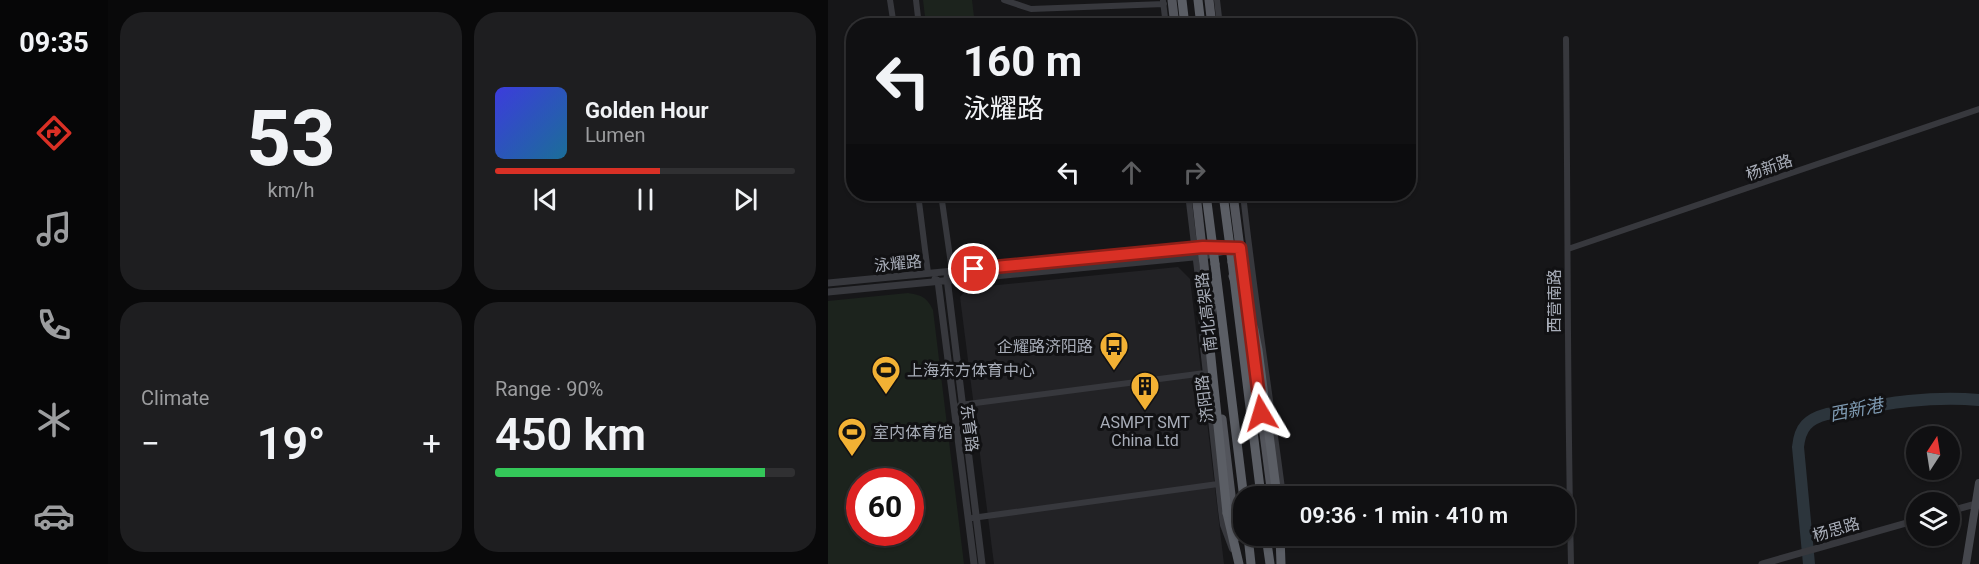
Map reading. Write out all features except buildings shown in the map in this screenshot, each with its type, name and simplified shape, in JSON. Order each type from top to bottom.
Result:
[{"type":"highway","points":[[1182,0],[1184,18]]},
{"type":"highway","points":[[1198,0],[1200,18]]},
{"type":"highway","name":"南北高架路","points":[[1207,201],[1242,486]]},
{"type":"highway","name":"南北高架路","points":[[1224,201],[1260,486]]},
{"type":"highway","points":[[1233,276],[1254,330],[1276,486]]},
{"type":"highway","points":[[1216,279],[1211,311],[1210,348],[1227,513],[1239,564]]},
{"type":"highway","points":[[1249,546],[1251,564]]},
{"type":"highway","points":[[1267,546],[1270,564]]},
{"type":"highway","points":[[1280,546],[1281,564]]},
{"type":"main road","points":[[1209,0],[1211,18]]},
{"type":"main road","points":[[1166,1],[1172,18]]},
{"type":"main road","name":"济阳路","points":[[1196,201],[1199,249],[1239,564]]},
{"type":"main road","points":[[1234,201],[1271,486]]},
{"type":"main road","points":[[1966,564],[1979,483]]},
{"type":"street","points":[[891,0],[893,18]]},
{"type":"street","points":[[916,0],[918,18]]},
{"type":"street","points":[[1004,0],[1031,9],[1166,1],[1166,18]]},
{"type":"street","points":[[1217,0],[1219,18]]},
{"type":"street","name":"西营南路","points":[[1566,39],[1567,393],[1571,564]]},
{"type":"street","name":"杨新路","points":[[1568,249],[1979,109]]},
{"type":"street","points":[[919,201],[928,273],[938,281]]},
{"type":"street","points":[[942,201],[952,271],[946,280]]},
{"type":"street","points":[[1189,201],[1199,249],[1202,338],[1223,525],[1239,564]]},
{"type":"street","points":[[1243,201],[1282,486]]},
{"type":"street","name":"泳耀路","points":[[828,283],[1199,249],[1240,248]]},
{"type":"street","name":"泳耀路","points":[[828,292],[1199,249]]},
{"type":"street","name":"东育路","points":[[946,280],[972,518],[974,564]]},
{"type":"street","name":"东育路","points":[[938,281],[958,405]]},
{"type":"street","points":[[958,405],[1206,373]]},
{"type":"street","points":[[972,518],[1218,484]]},
{"type":"street","points":[[1960,508],[1977,503]]},
{"type":"street","name":"东育路","points":[[972,518],[982,564]]},
{"type":"street","name":"杨思路","points":[[1762,564],[1906,523]]},
{"type":"shaded area","points":[[923,0],[972,0],[974,18],[925,18]]},
{"type":"shaded area","points":[[1178,267],[1190,279],[1224,564],[994,564],[960,297],[968,288]]},
{"type":"shaded area","name":"上海东方体育中心","points":[[908,293],[923,297],[933,310],[964,564],[828,564],[828,301]]},
{"type":"waterway","name":"西新港","points":[[1809,564],[1798,447],[1803,429],[1810,421],[1827,414],[1884,404],[1940,399],[1979,400]]},
{"type":"place","name":"企耀路济阳路","points":[[1114,372]]},
{"type":"place","name":"上海东方体育中心","points":[[886,396]]},
{"type":"place","name":"ASMPT SMT China Ltd","points":[[1145,412]]},
{"type":"place","name":"室内体育馆","points":[[852,458]]},
{"type":"route","points":[[974,269],[1203,247],[1240,248],[1261,413]]}]
